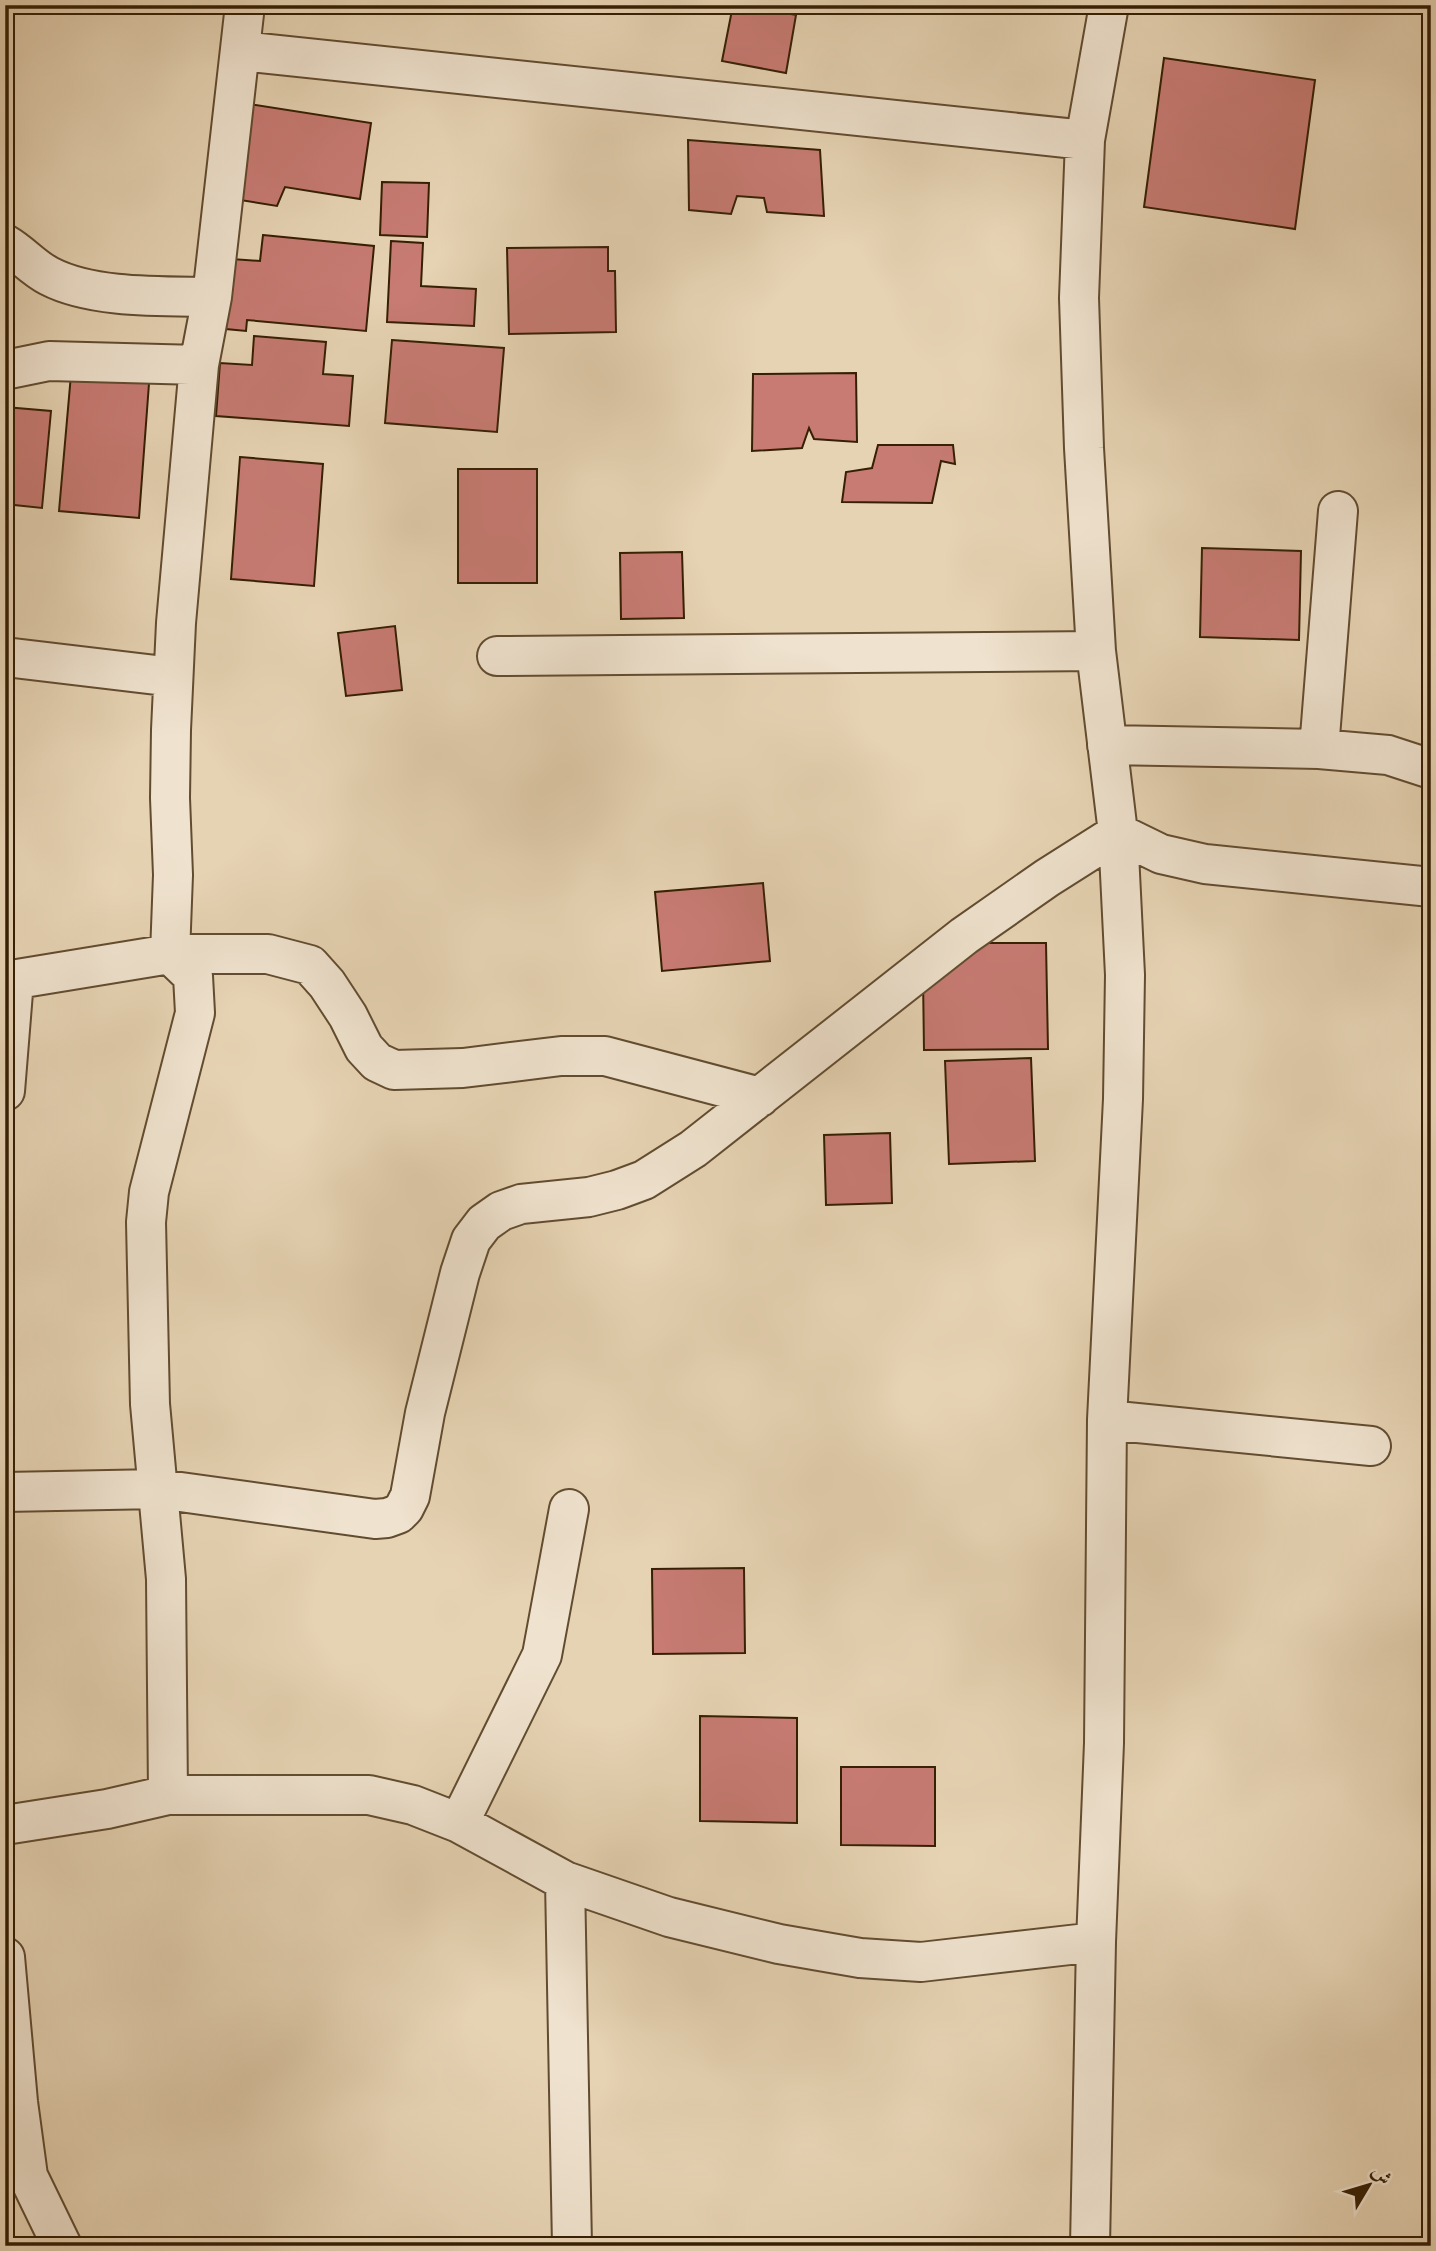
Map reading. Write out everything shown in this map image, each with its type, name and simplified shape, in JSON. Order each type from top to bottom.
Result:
[{"type":"street","points":[[169,1795],[166,1579],[150,1404],[146,1222],[149,1192],[195,1013],[193,976],[170,954],[173,876],[170,730],[199,365],[212,297],[245,5]]},
{"type":"street","points":[[1090,2246],[1096,1942],[1104,1743],[1107,1420],[1124,1085],[1125,975],[1118,833],[1096,651],[1084,448],[1079,298],[1085,140],[1109,5]]},
{"type":"street","points":[[240,51],[1085,140]]},
{"type":"street","points":[[5,244],[49,276],[75,285],[117,294],[212,297]]},
{"type":"street","points":[[5,370],[49,361],[199,365]]},
{"type":"street","points":[[1319,749],[1338,511]]},
{"type":"street","points":[[497,656],[1096,651]]},
{"type":"street","points":[[5,657],[173,677]]},
{"type":"street","points":[[1107,745],[1319,749],[1388,755],[1431,769]]},
{"type":"street","points":[[1118,833],[1161,854],[1205,864],[1431,887]]},
{"type":"street","points":[[5,1492],[159,1489],[351,1516],[387,1518],[398,1514],[404,1508],[412,1487],[425,1413],[460,1273],[471,1240],[484,1223],[501,1210],[521,1204],[589,1197],[644,1180],[693,1149],[964,936],[1118,833]]},
{"type":"street","points":[[5,1091],[10,981],[170,954],[268,954],[310,965],[327,984],[348,1016],[364,1048],[377,1062],[394,1070],[463,1068],[561,1056],[605,1056],[760,1097]]},
{"type":"street","points":[[1107,1420],[1371,1446]]},
{"type":"street","points":[[459,1823],[542,1655],[569,1509]]},
{"type":"street","points":[[5,1825],[107,1809],[169,1795],[369,1795],[413,1805],[459,1823],[565,1881],[669,1917],[779,1944],[860,1958],[921,1962],[1096,1942]]},
{"type":"street","points":[[565,1881],[572,2246]]},
{"type":"street","points":[[5,1957],[18,2102],[16,2178],[62,2246]]},
{"type":"building","points":[[733,5],[796,15],[786,73],[722,61]]},
{"type":"building","points":[[1164,58],[1315,80],[1295,229],[1144,207]]},
{"type":"building","points":[[249,104],[371,123],[360,199],[285,187],[277,206],[234,199]]},
{"type":"building","points":[[688,140],[820,150],[824,216],[767,212],[764,198],[737,196],[731,214],[689,210]]},
{"type":"building","points":[[382,182],[429,183],[427,237],[380,235]]},
{"type":"building","points":[[263,235],[374,246],[366,331],[247,320],[246,331],[226,329],[232,259],[260,261]]},
{"type":"building","points":[[391,241],[423,243],[421,286],[476,289],[474,326],[387,322]]},
{"type":"building","points":[[608,247],[608,271],[615,271],[616,332],[509,334],[507,248]]},
{"type":"building","points":[[254,336],[326,342],[323,374],[353,376],[349,426],[216,416],[220,363],[252,365]]},
{"type":"building","points":[[392,340],[504,348],[497,432],[385,423]]},
{"type":"building","points":[[72,363],[150,370],[139,518],[59,511]]},
{"type":"building","points":[[856,373],[857,442],[814,439],[809,428],[802,448],[752,451],[753,374]]},
{"type":"building","points":[[5,407],[51,411],[42,508],[5,504]]},
{"type":"building","points":[[878,445],[953,445],[955,464],[941,461],[932,503],[842,502],[846,472],[872,468]]},
{"type":"building","points":[[240,457],[323,464],[314,586],[231,579]]},
{"type":"building","points":[[458,469],[537,469],[537,583],[458,583]]},
{"type":"building","points":[[1202,548],[1301,551],[1299,640],[1200,637]]},
{"type":"building","points":[[682,552],[684,618],[621,619],[620,553]]},
{"type":"building","points":[[395,626],[402,690],[346,696],[338,633]]},
{"type":"building","points":[[763,883],[770,961],[662,971],[655,892]]},
{"type":"building","points":[[964,943],[1046,943],[1048,1049],[924,1050],[923,977]]},
{"type":"building","points":[[1031,1058],[1035,1161],[949,1164],[945,1061]]},
{"type":"building","points":[[890,1133],[892,1203],[826,1205],[824,1135]]},
{"type":"building","points":[[744,1568],[745,1653],[653,1654],[652,1569]]},
{"type":"building","points":[[700,1716],[797,1718],[797,1823],[700,1821]]},
{"type":"building","points":[[841,1767],[935,1767],[935,1846],[841,1845]]}]
